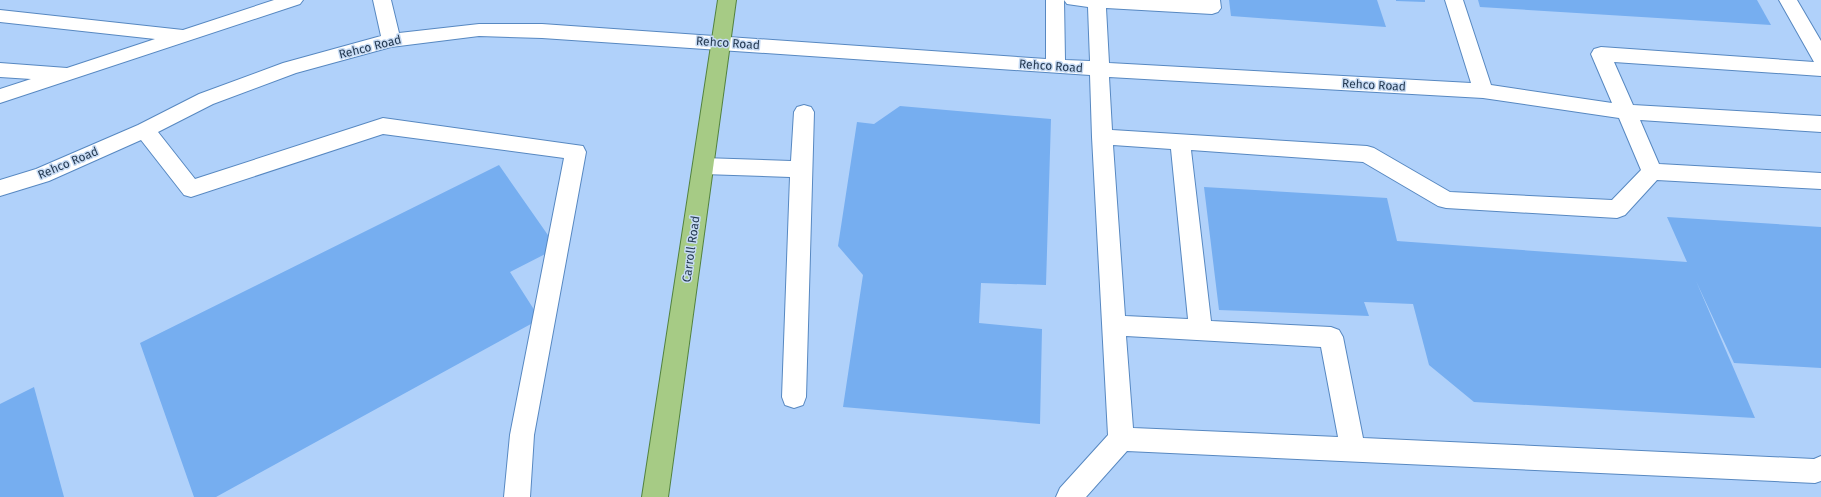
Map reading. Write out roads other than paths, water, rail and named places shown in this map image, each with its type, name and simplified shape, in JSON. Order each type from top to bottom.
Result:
[{"type":"main road","name":"Carroll Road","points":[[655,497],[727,0]]},
{"type":"street","points":[[0,96],[294,0]]},
{"type":"street","points":[[382,0],[391,40]]},
{"type":"street","points":[[1055,0],[1056,66]]},
{"type":"street","points":[[1075,0],[1142,2],[1212,8],[1211,0]]},
{"type":"street","points":[[1454,0],[1483,91]]},
{"type":"street","points":[[1788,0],[1821,57]]},
{"type":"street","points":[[1069,497],[1121,439],[1102,137],[1097,1]]},
{"type":"street","points":[[0,16],[185,36]]},
{"type":"street","name":"Rehco Road","points":[[0,188],[42,175],[145,130],[206,99],[290,68],[391,40],[479,30],[542,31],[1099,69],[1483,91],[1626,112],[1821,124]]},
{"type":"street","points":[[1652,172],[1601,54],[1821,69]]},
{"type":"street","points":[[0,70],[67,75]]},
{"type":"street","points":[[794,397],[804,112]]},
{"type":"street","points":[[145,130],[191,189],[383,126],[576,152],[522,435],[517,497]]},
{"type":"street","points":[[1102,137],[1367,154],[1446,200],[1617,209],[1652,172],[1821,181]]},
{"type":"street","points":[[1180,142],[1201,330]]},
{"type":"street","points":[[703,166],[801,169]]},
{"type":"street","points":[[1114,325],[1331,337],[1353,450]]},
{"type":"street","points":[[1121,439],[1815,471],[1821,468]]}]
